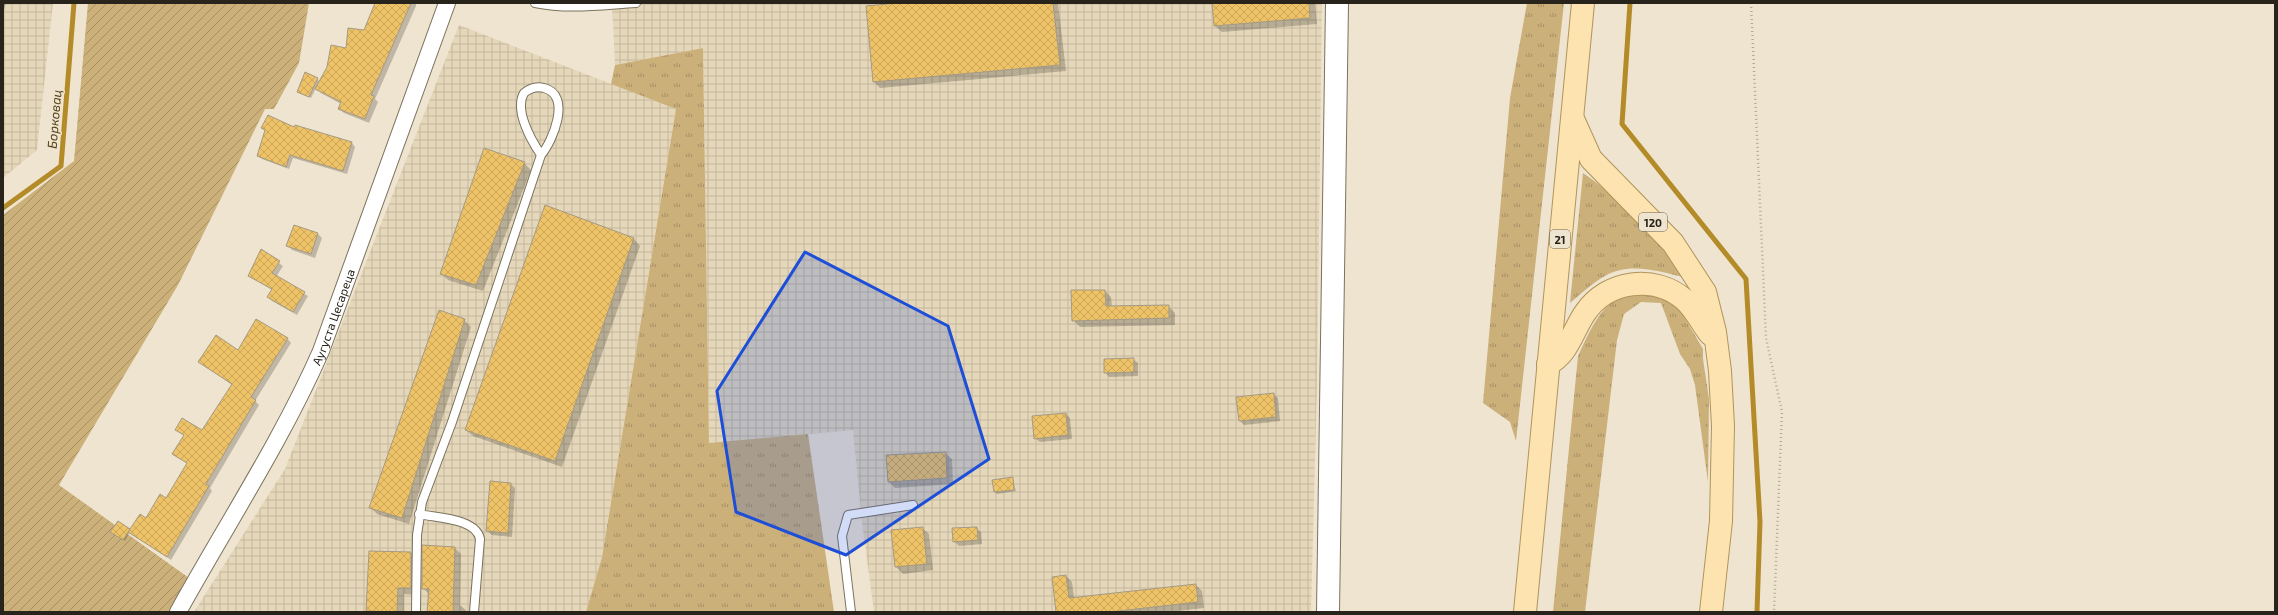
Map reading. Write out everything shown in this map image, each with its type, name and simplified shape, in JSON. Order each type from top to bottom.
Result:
[{"type":"main road","points":[[1328,612],[1337,3]]},
{"type":"main road","name":"21","points":[[1525,612],[1583,3]]},
{"type":"main road","name":"120","points":[[1572,115],[1591,159],[1673,243],[1705,292],[1713,323],[1721,388],[1723,461],[1719,543],[1711,612]]},
{"type":"main road","points":[[1548,364],[1562,355],[1585,312],[1592,304],[1613,289],[1635,283],[1658,285],[1685,300],[1701,318],[1714,340]]},
{"type":"street","name":"Аугуста Цесареца","points":[[178,612],[281,434],[309,378],[324,344],[448,3]]},
{"type":"lane","points":[[535,3],[550,6],[582,7],[636,3]]},
{"type":"lane","points":[[416,612],[419,514],[425,491],[452,422],[541,155],[549,145],[557,125],[558,110],[555,95],[547,88],[535,87],[524,93],[520,103],[534,145],[541,155]]},
{"type":"lane","points":[[851,612],[842,536],[848,515],[913,505]]},
{"type":"lane","points":[[419,514],[467,524],[477,530],[480,539],[474,612]]},
{"type":"path","points":[[1752,3],[1766,338],[1782,412],[1774,612]]},
{"type":"highlighted area","points":[[805,252],[948,326],[989,459],[846,555],[736,512],[717,391]]},
{"type":"shaded area","points":[[3,3],[53,3],[37,150],[3,178]]},
{"type":"shaded area","points":[[612,3],[1322,3],[1317,384],[1311,612],[874,612],[862,522],[853,430],[709,444],[703,48],[615,65]]},
{"type":"shaded area","points":[[459,25],[676,109],[602,557],[586,612],[194,612],[285,469]]},
{"type":"green space","points":[[88,3],[309,3],[299,63],[274,109],[265,109],[178,285],[59,485],[189,578],[170,612],[3,612],[3,215],[74,161]]},
{"type":"green space","points":[[1527,3],[1564,3],[1516,441],[1510,422],[1483,403],[1510,98]]},
{"type":"green space","points":[[703,48],[709,443],[808,434],[834,612],[586,612],[602,557],[676,109],[611,84],[615,65]]},
{"type":"green space","points":[[1583,173],[1626,207],[1654,235],[1678,264],[1687,278],[1646,269],[1625,269],[1600,279],[1570,303]]},
{"type":"green space","points":[[1653,290],[1680,310],[1703,349],[1709,399],[1708,482],[1695,385],[1690,369],[1680,354],[1661,303],[1641,302],[1624,314],[1617,340],[1585,612],[1553,612],[1578,356],[1596,321],[1608,306],[1625,294]]},
{"type":"building","points":[[375,3],[411,3],[371,95],[374,96],[365,119],[338,109],[341,102],[315,89],[327,67],[331,45],[346,48],[348,28],[364,30]]},
{"type":"building","points":[[897,3],[1053,3],[1060,65],[873,82],[866,6]]},
{"type":"building","points":[[1212,3],[1309,3],[1310,18],[1214,26]]},
{"type":"building","points":[[305,72],[318,78],[309,97],[297,92]]},
{"type":"building","points":[[268,115],[294,127],[295,125],[352,142],[343,171],[290,155],[286,167],[257,156],[265,130],[261,128]]},
{"type":"building","points":[[484,148],[525,162],[476,285],[440,274]]},
{"type":"building","points":[[545,205],[634,238],[555,461],[465,430]]},
{"type":"building","points":[[294,225],[318,233],[311,254],[286,246]]},
{"type":"building","points":[[261,249],[280,261],[272,273],[305,292],[293,312],[267,297],[272,289],[248,276]]},
{"type":"building","points":[[1071,290],[1105,290],[1106,306],[1169,305],[1169,318],[1072,321]]},
{"type":"building","points":[[439,310],[465,319],[402,518],[369,508]]},
{"type":"building","points":[[256,319],[288,338],[251,397],[256,400],[206,484],[209,486],[167,557],[128,532],[140,514],[146,518],[160,494],[166,498],[187,463],[172,454],[184,435],[175,430],[182,418],[202,430],[232,384],[198,362],[216,335],[238,350]]},
{"type":"building","points":[[1134,358],[1134,372],[1104,373],[1104,359]]},
{"type":"building","points":[[1274,393],[1276,417],[1239,421],[1236,397]]},
{"type":"building","points":[[1066,413],[1068,435],[1034,439],[1032,416]]},
{"type":"building","points":[[946,452],[947,478],[888,482],[886,455]]},
{"type":"building","points":[[1013,477],[1014,490],[994,492],[992,480]]},
{"type":"building","points":[[490,481],[511,483],[508,533],[486,531]]},
{"type":"building","points":[[118,521],[130,529],[123,540],[110,532]]},
{"type":"building","points":[[923,527],[927,564],[895,567],[891,530]]},
{"type":"building","points":[[977,527],[978,540],[953,542],[952,528]]},
{"type":"building","points":[[422,545],[455,547],[453,612],[427,612],[429,589],[422,589]]},
{"type":"building","points":[[369,551],[411,552],[411,588],[398,588],[397,612],[366,611]]},
{"type":"building","points":[[1066,575],[1069,598],[1196,584],[1198,602],[1110,612],[1056,612],[1052,577]]},
{"type":"waterway","name":"Борковац","points":[[3,208],[61,166],[74,3]]},
{"type":"waterway","points":[[1630,3],[1622,124],[1746,279],[1760,522],[1757,612]]}]
